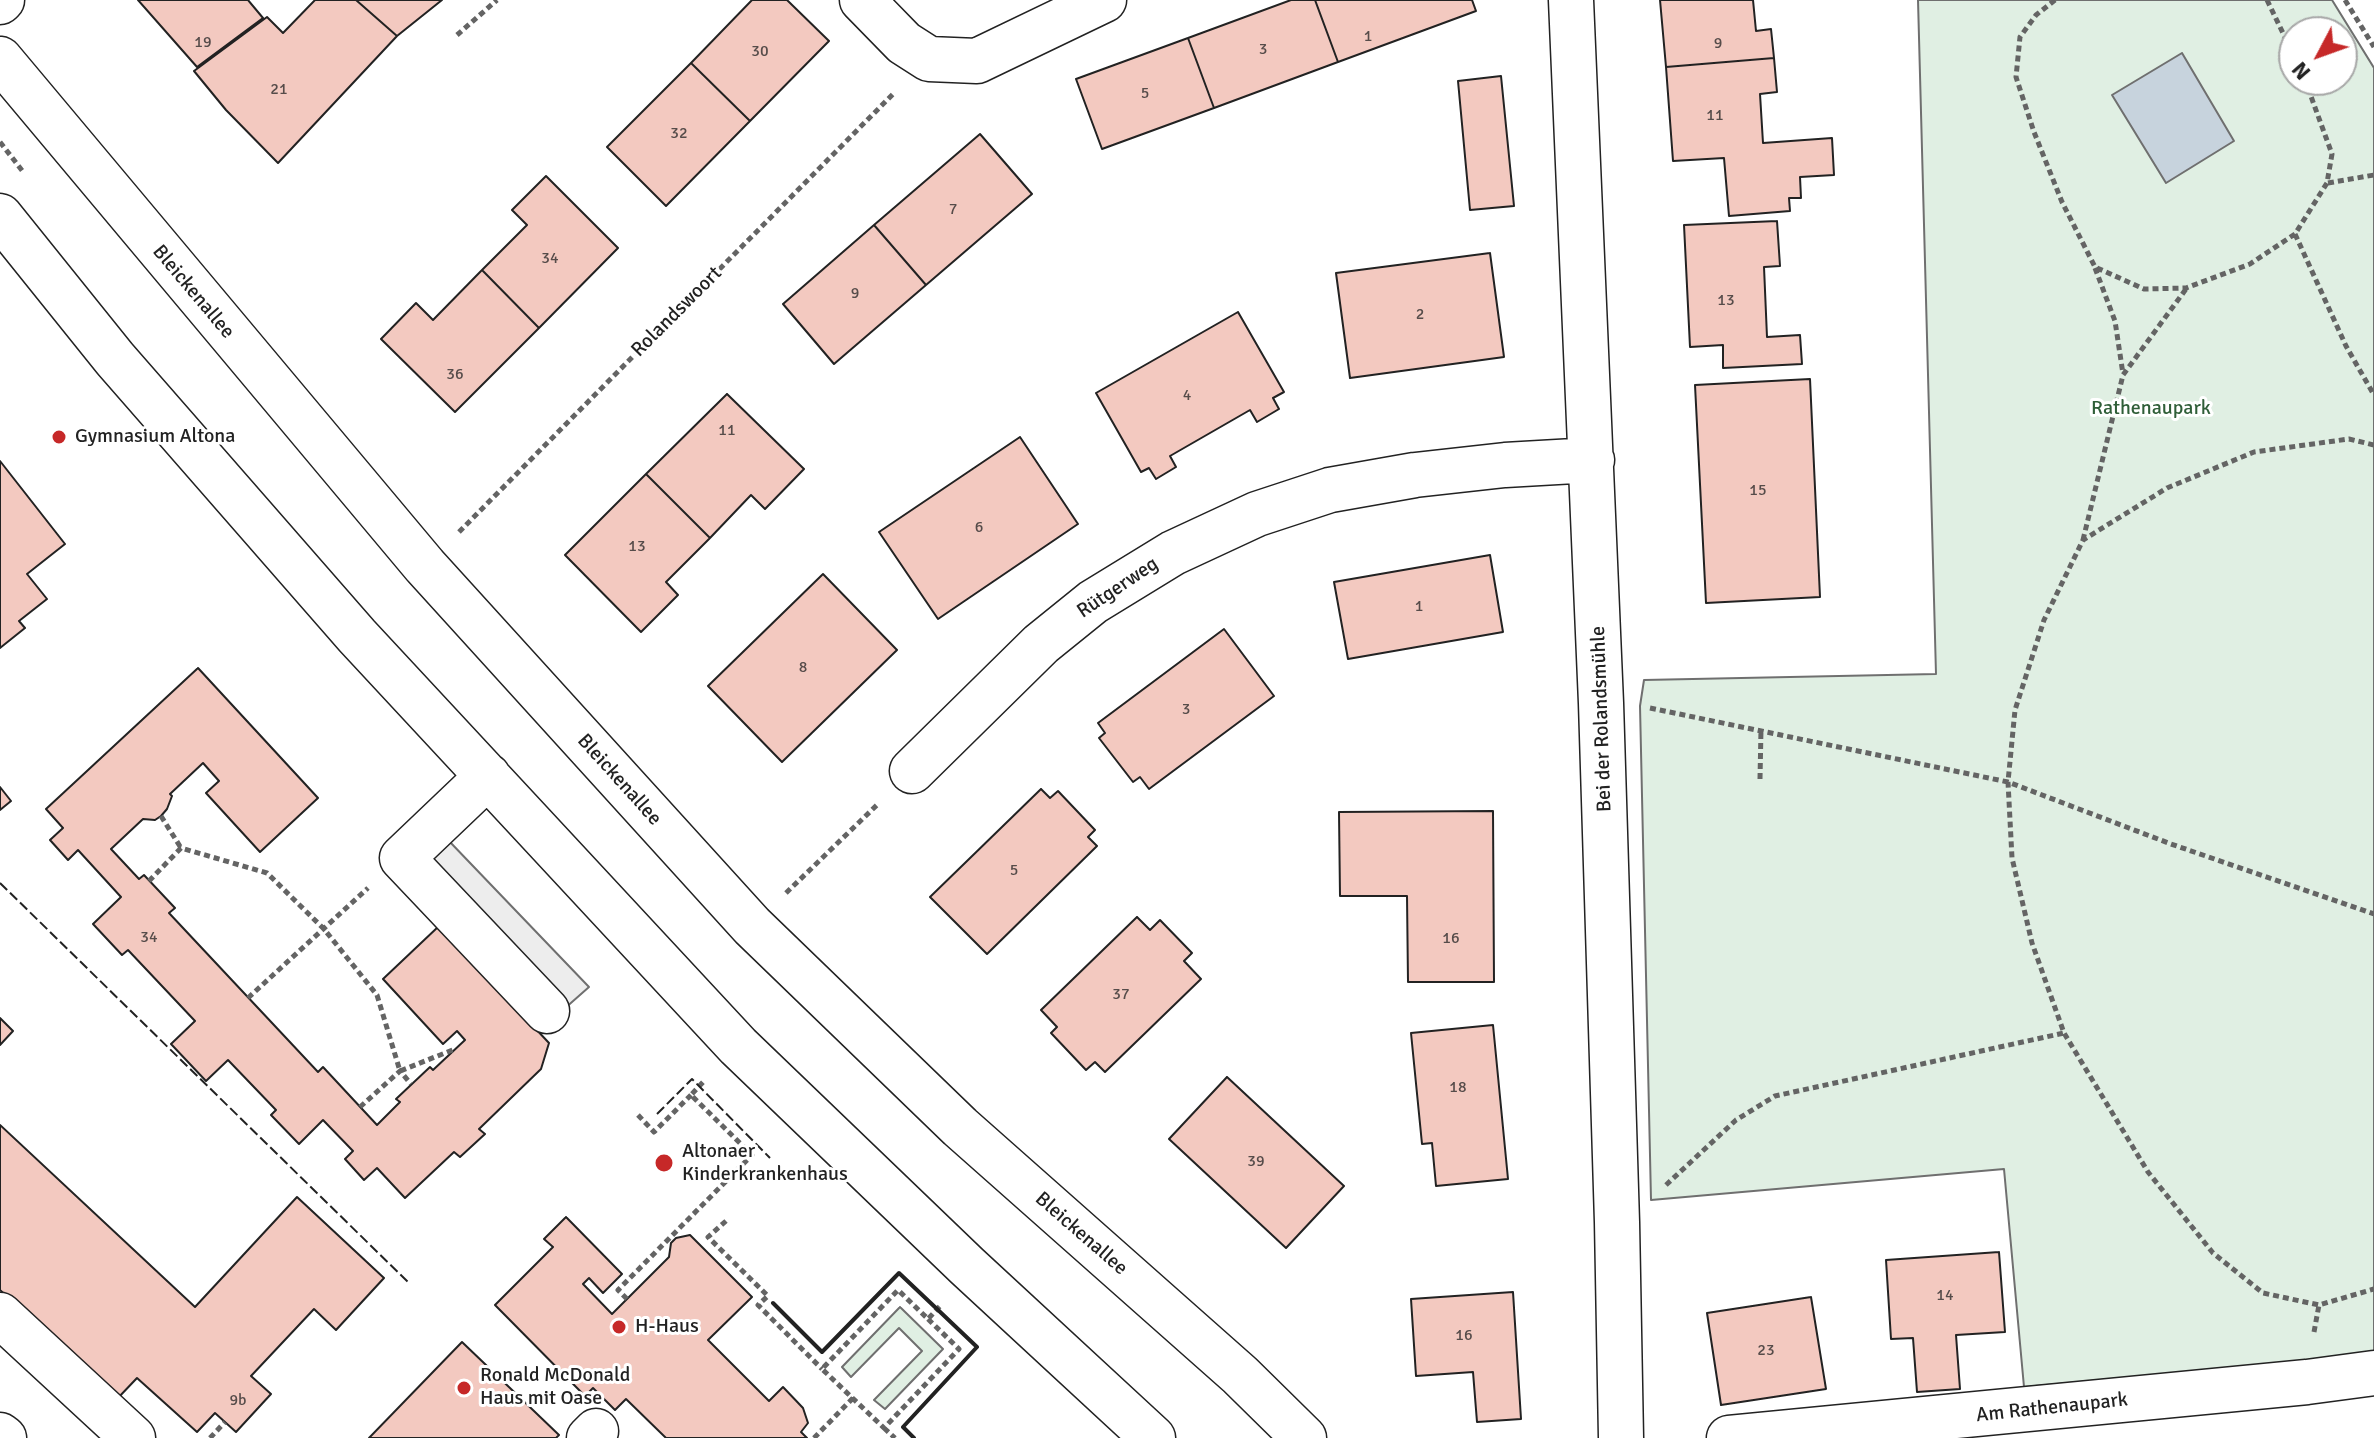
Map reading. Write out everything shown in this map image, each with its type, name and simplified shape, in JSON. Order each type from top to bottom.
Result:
[{"type":"street","points":[[862,0],[904,43],[929,59],[977,61],[1104,0]]},
{"type":"street","name":"Bei der Rolandsmühle","points":[[1571,0],[1601,703],[1621,1438]]},
{"type":"street","name":"Bleickenallee","points":[[0,59],[425,566],[752,926],[960,1127],[1240,1375],[1304,1438]]},
{"type":"street","points":[[0,216],[147,395],[357,636],[738,1046],[967,1266],[1153,1438]]},
{"type":"street","name":"Rütgerweg","points":[[912,771],[1041,644],[1093,602],[1173,553],[1257,514],[1330,490],[1415,475],[1592,460]]},
{"type":"street","points":[[488,776],[402,858],[547,1011]]},
{"type":"street","points":[[0,1315],[133,1438]]},
{"type":"street","name":"Am Rathenaupark","points":[[1729,1438],[1798,1435],[2374,1373]]},
{"type":"path","points":[[457,35],[497,0]]},
{"type":"path","points":[[2055,0],[2036,15],[2020,37],[2016,77],[2062,202],[2095,267],[2115,321],[2123,375],[2083,540],[2044,620],[2015,710],[2008,782],[2012,858],[2032,943],[2064,1033],[2148,1172],[2213,1253],[2263,1293],[2319,1305],[2374,1289]]},
{"type":"path","points":[[2267,0],[2278,23]]},
{"type":"path","points":[[2345,0],[2374,47]]},
{"type":"path","name":"Rolandswoort","points":[[425,566],[929,59]]},
{"type":"path","points":[[2095,267],[2144,289],[2186,288],[2250,264],[2295,234],[2327,183],[2332,154],[2311,96]]},
{"type":"path","points":[[2327,183],[2374,175]]},
{"type":"path","points":[[2295,234],[2346,346],[2374,395]]},
{"type":"path","points":[[2123,375],[2186,288]]},
{"type":"path","points":[[2083,540],[2167,488],[2254,452],[2349,439],[2374,445]]},
{"type":"path","points":[[1601,703],[1640,706],[1761,729],[2008,782],[2171,844],[2374,914]]},
{"type":"path","points":[[1760,779],[1761,729]]},
{"type":"path","points":[[752,926],[912,771]]},
{"type":"path","points":[[161,816],[181,848],[267,873],[324,929],[377,995],[400,1071],[411,1084]]},
{"type":"path","points":[[149,881],[181,848]]},
{"type":"path","points":[[248,998],[402,858]]},
{"type":"path","points":[[1617,1222],[1651,1200],[1736,1120],[1775,1096],[2064,1033]]},
{"type":"path","points":[[360,1107],[400,1071],[455,1049]]},
{"type":"path","points":[[638,1115],[654,1132],[699,1086]]},
{"type":"path","points":[[627,1299],[618,1290],[752,1155],[691,1095]]},
{"type":"path","points":[[726,1221],[708,1237],[768,1296],[758,1305],[895,1438]]},
{"type":"path","points":[[822,1369],[898,1290],[959,1349],[884,1428]]},
{"type":"path","points":[[928,1319],[947,1299]]},
{"type":"path","points":[[814,1438],[853,1398]]},
{"type":"path","points":[[210,1438],[225,1422]]},
{"type":"green space","name":"Rathenaupark","points":[[1918,0],[2332,0],[2342,16],[2278,16],[2278,96],[2358,96],[2358,42],[2374,68],[2374,1352],[2309,1361],[2024,1387],[2004,1169],[1651,1200],[1640,706],[1644,680],[1936,674]]},
{"type":"green space","points":[[900,1307],[943,1349],[885,1409],[874,1400],[922,1351],[899,1328],[851,1377],[842,1367]]},
{"type":"shaded area","points":[[2182,53],[2234,141],[2166,183],[2112,95]]},
{"type":"shaded area","points":[[449,841],[589,987],[538,1032],[415,873]]},
{"type":"building","points":[[138,0],[248,0],[263,18],[197,67]]},
{"type":"building","points":[[315,0],[356,0],[397,36],[278,163],[226,110],[194,71],[267,17],[283,33]]},
{"type":"building","points":[[356,0],[442,0],[397,36]]},
{"type":"building","points":[[752,0],[787,0],[829,41],[750,121],[691,63]]},
{"type":"building","points":[[1291,0],[1315,0],[1338,62],[1214,108],[1188,38]]},
{"type":"building","points":[[1315,0],[1472,0],[1476,11],[1338,62]]},
{"type":"building","points":[[1660,0],[1753,0],[1756,31],[1771,29],[1774,58],[1666,67]]},
{"type":"building","points":[[1188,38],[1214,108],[1102,149],[1076,79]]},
{"type":"building","points":[[1774,58],[1777,92],[1760,94],[1763,143],[1832,138],[1834,175],[1800,177],[1801,198],[1789,198],[1790,211],[1729,216],[1724,158],[1673,161],[1666,67]]},
{"type":"building","points":[[691,63],[750,121],[666,206],[607,147]]},
{"type":"building","points":[[1501,76],[1514,206],[1470,210],[1458,81]]},
{"type":"building","points":[[980,134],[1032,194],[926,285],[874,225]]},
{"type":"building","points":[[546,176],[618,248],[539,328],[482,270],[527,225],[512,210]]},
{"type":"building","points":[[1777,221],[1780,266],[1764,267],[1767,337],[1800,335],[1802,364],[1723,368],[1723,345],[1690,347],[1684,225]]},
{"type":"building","points":[[874,225],[926,285],[834,364],[783,304]]},
{"type":"building","points":[[1490,253],[1504,357],[1350,378],[1336,273]]},
{"type":"building","points":[[482,270],[539,328],[455,412],[381,339],[416,303],[433,320]]},
{"type":"building","points":[[1238,312],[1284,392],[1273,398],[1279,409],[1257,422],[1250,410],[1170,456],[1176,467],[1156,479],[1149,468],[1141,472],[1096,393]]},
{"type":"building","points":[[1810,379],[1820,597],[1706,603],[1695,385]]},
{"type":"building","points":[[727,394],[804,469],[765,509],[751,495],[710,538],[646,474]]},
{"type":"building","points":[[1020,437],[1078,524],[938,619],[879,532]]},
{"type":"building","points":[[0,461],[65,544],[27,574],[47,599],[19,621],[25,628],[0,648]]},
{"type":"building","points":[[646,474],[710,538],[666,582],[678,595],[641,632],[565,555]]},
{"type":"building","points":[[1490,555],[1503,632],[1348,659],[1334,582]]},
{"type":"building","points":[[823,574],[897,650],[782,762],[708,686]]},
{"type":"building","points":[[1224,629],[1274,696],[1149,789],[1140,777],[1133,782],[1099,738],[1105,733],[1098,723]]},
{"type":"building","points":[[198,668],[318,798],[260,852],[206,793],[219,781],[203,763],[170,794],[167,809],[161,816],[155,820],[143,819],[111,849],[139,879],[144,875],[175,908],[169,913],[318,1072],[323,1067],[377,1125],[400,1102],[396,1099],[465,1040],[457,1031],[443,1044],[383,979],[439,926],[549,1043],[541,1069],[479,1129],[485,1134],[460,1157],[454,1152],[405,1198],[377,1168],[364,1180],[345,1159],[353,1151],[323,1120],[299,1144],[271,1115],[276,1110],[228,1060],[206,1081],[171,1044],[195,1021],[128,950],[122,955],[93,924],[121,897],[78,850],[68,860],[50,840],[63,828],[46,809]]},
{"type":"building","points":[[0,787],[11,801],[0,810]]},
{"type":"building","points":[[1041,789],[1050,798],[1058,791],[1095,830],[1088,837],[1097,846],[987,954],[930,897]]},
{"type":"building","points":[[1493,811],[1494,982],[1408,982],[1407,896],[1340,896],[1339,812]]},
{"type":"building","points":[[1137,917],[1150,930],[1160,920],[1192,953],[1184,961],[1201,979],[1105,1072],[1095,1062],[1086,1070],[1051,1033],[1057,1027],[1041,1010]]},
{"type":"building","points":[[0,1018],[13,1031],[0,1045]]},
{"type":"building","points":[[1493,1025],[1508,1179],[1436,1186],[1432,1143],[1422,1144],[1411,1033]]},
{"type":"building","points":[[1227,1077],[1344,1186],[1286,1248],[1169,1139]]},
{"type":"building","points":[[0,1125],[195,1307],[297,1197],[384,1278],[336,1330],[314,1309],[251,1376],[271,1394],[236,1432],[215,1413],[197,1432],[137,1378],[117,1399],[0,1290]]},
{"type":"building","name":"H-Haus","points":[[566,1217],[622,1274],[603,1293],[589,1278],[583,1284],[612,1314],[669,1257],[671,1243],[676,1238],[690,1235],[752,1297],[708,1340],[769,1401],[783,1387],[803,1408],[808,1423],[801,1432],[807,1438],[666,1438],[626,1399],[615,1410],[593,1388],[585,1396],[495,1305],[553,1247],[544,1239]]},
{"type":"building","points":[[1999,1252],[2005,1332],[1956,1335],[1960,1389],[1917,1392],[1913,1338],[1891,1339],[1886,1260]]},
{"type":"building","points":[[1513,1292],[1521,1419],[1477,1422],[1473,1372],[1416,1376],[1411,1299]]},
{"type":"building","points":[[1811,1297],[1826,1389],[1721,1405],[1707,1313]]},
{"type":"building","name":"Ronald McDonald Haus mit Oase","points":[[462,1342],[559,1435],[556,1438],[369,1438]]},
{"type":"fence","points":[[0,883],[409,1283]]},
{"type":"fence","points":[[657,1114],[692,1079],[770,1158]]},
{"type":"wall","points":[[773,1303],[822,1352],[899,1273],[977,1347],[903,1427],[914,1438]]},
{"type":"place","name":"Gymnasium Altona","points":[[59,437]]},
{"type":"place","name":"Altonaer Kinderkrankenhaus","points":[[664,1163]]},
{"type":"place","name":"H-Haus","points":[[619,1327]]},
{"type":"place","name":"Ronald McDonald Haus mit Oase","points":[[464,1388]]}]
